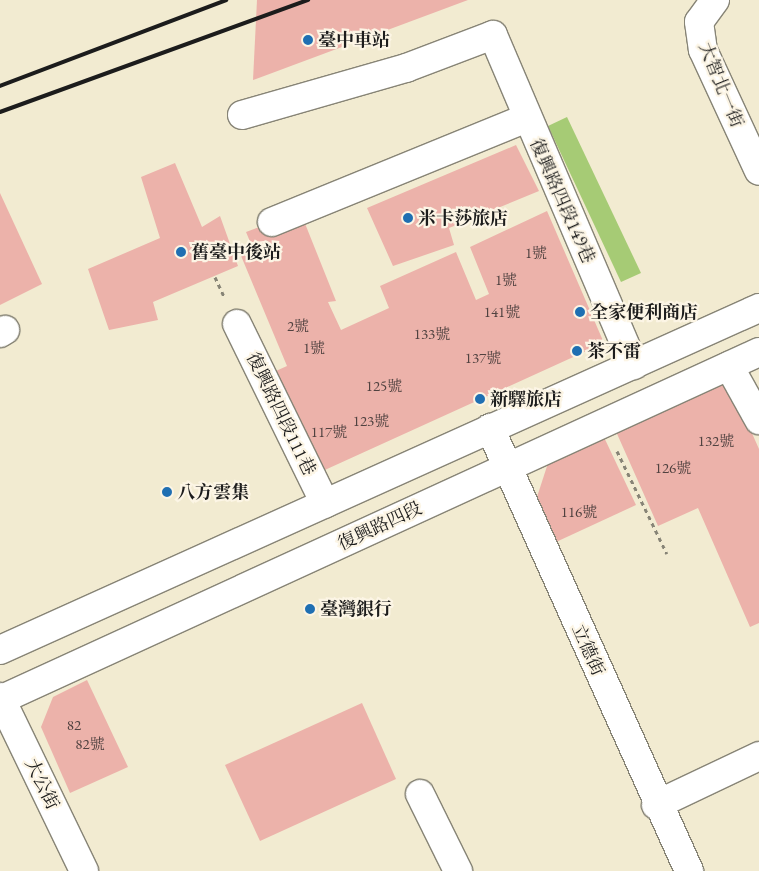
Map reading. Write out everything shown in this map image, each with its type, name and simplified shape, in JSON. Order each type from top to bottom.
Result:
[{"type":"main road","name":"大智北一街","points":[[715,0],[699,22],[703,50],[759,171]]},
{"type":"main road","name":"復興路四段149巷","points":[[242,115],[406,68],[493,35],[525,119],[634,365]]},
{"type":"main road","points":[[272,222],[525,119]]},
{"type":"main road","points":[[0,650],[759,308]]},
{"type":"main road","name":"復興路四段111巷","points":[[237,324],[325,504]]},
{"type":"main road","name":"復興路四段","points":[[0,699],[759,352]]},
{"type":"main road","points":[[729,366],[759,420]]},
{"type":"main road","name":"立德街","points":[[490,428],[656,804],[688,871]]},
{"type":"main road","name":"大公街","points":[[0,699],[84,871]]},
{"type":"main road","points":[[656,804],[759,756]]},
{"type":"main road","points":[[420,794],[458,871]]},
{"type":"path","points":[[604,424],[667,554]]},
{"type":"green space","points":[[567,117],[641,273],[621,282],[548,126]]},
{"type":"building","name":"臺中車站","points":[[257,0],[468,0],[253,80]]},
{"type":"building","points":[[516,145],[539,191],[449,228],[454,245],[393,266],[367,208]]},
{"type":"building","name":"舊臺中後站","points":[[175,163],[202,227],[220,216],[238,266],[153,302],[158,320],[109,330],[88,269],[160,238],[141,177]]},
{"type":"building","points":[[0,193],[42,284],[0,305]]},
{"type":"building","points":[[547,211],[604,343],[316,474],[267,375],[287,366],[239,251],[251,244],[246,232],[272,222],[304,221],[336,301],[328,302],[341,330],[389,308],[380,286],[456,252],[476,300],[489,294],[470,247]]},
{"type":"building","points":[[727,377],[759,449],[759,623],[750,627],[698,508],[658,526],[614,427]]},
{"type":"building","points":[[602,433],[636,505],[556,542],[536,500],[550,457]]},
{"type":"building","points":[[87,680],[128,767],[70,793],[41,727],[53,697]]},
{"type":"building","points":[[362,703],[396,779],[260,841],[225,765]]},
{"type":"railway","points":[[0,86],[226,0]]},
{"type":"railway","points":[[0,112],[308,0]]},
{"type":"place","name":"臺中車站","points":[[308,40]]},
{"type":"place","name":"米卡莎旅店","points":[[408,218]]},
{"type":"place","name":"舊臺中後站","points":[[181,252]]},
{"type":"place","name":"全家便利商店","points":[[580,312]]},
{"type":"place","name":"茶不雷","points":[[577,351]]},
{"type":"place","name":"新驛旅店","points":[[480,399]]},
{"type":"place","name":"八方雲集","points":[[167,492]]},
{"type":"place","name":"臺灣銀行","points":[[310,609]]}]
